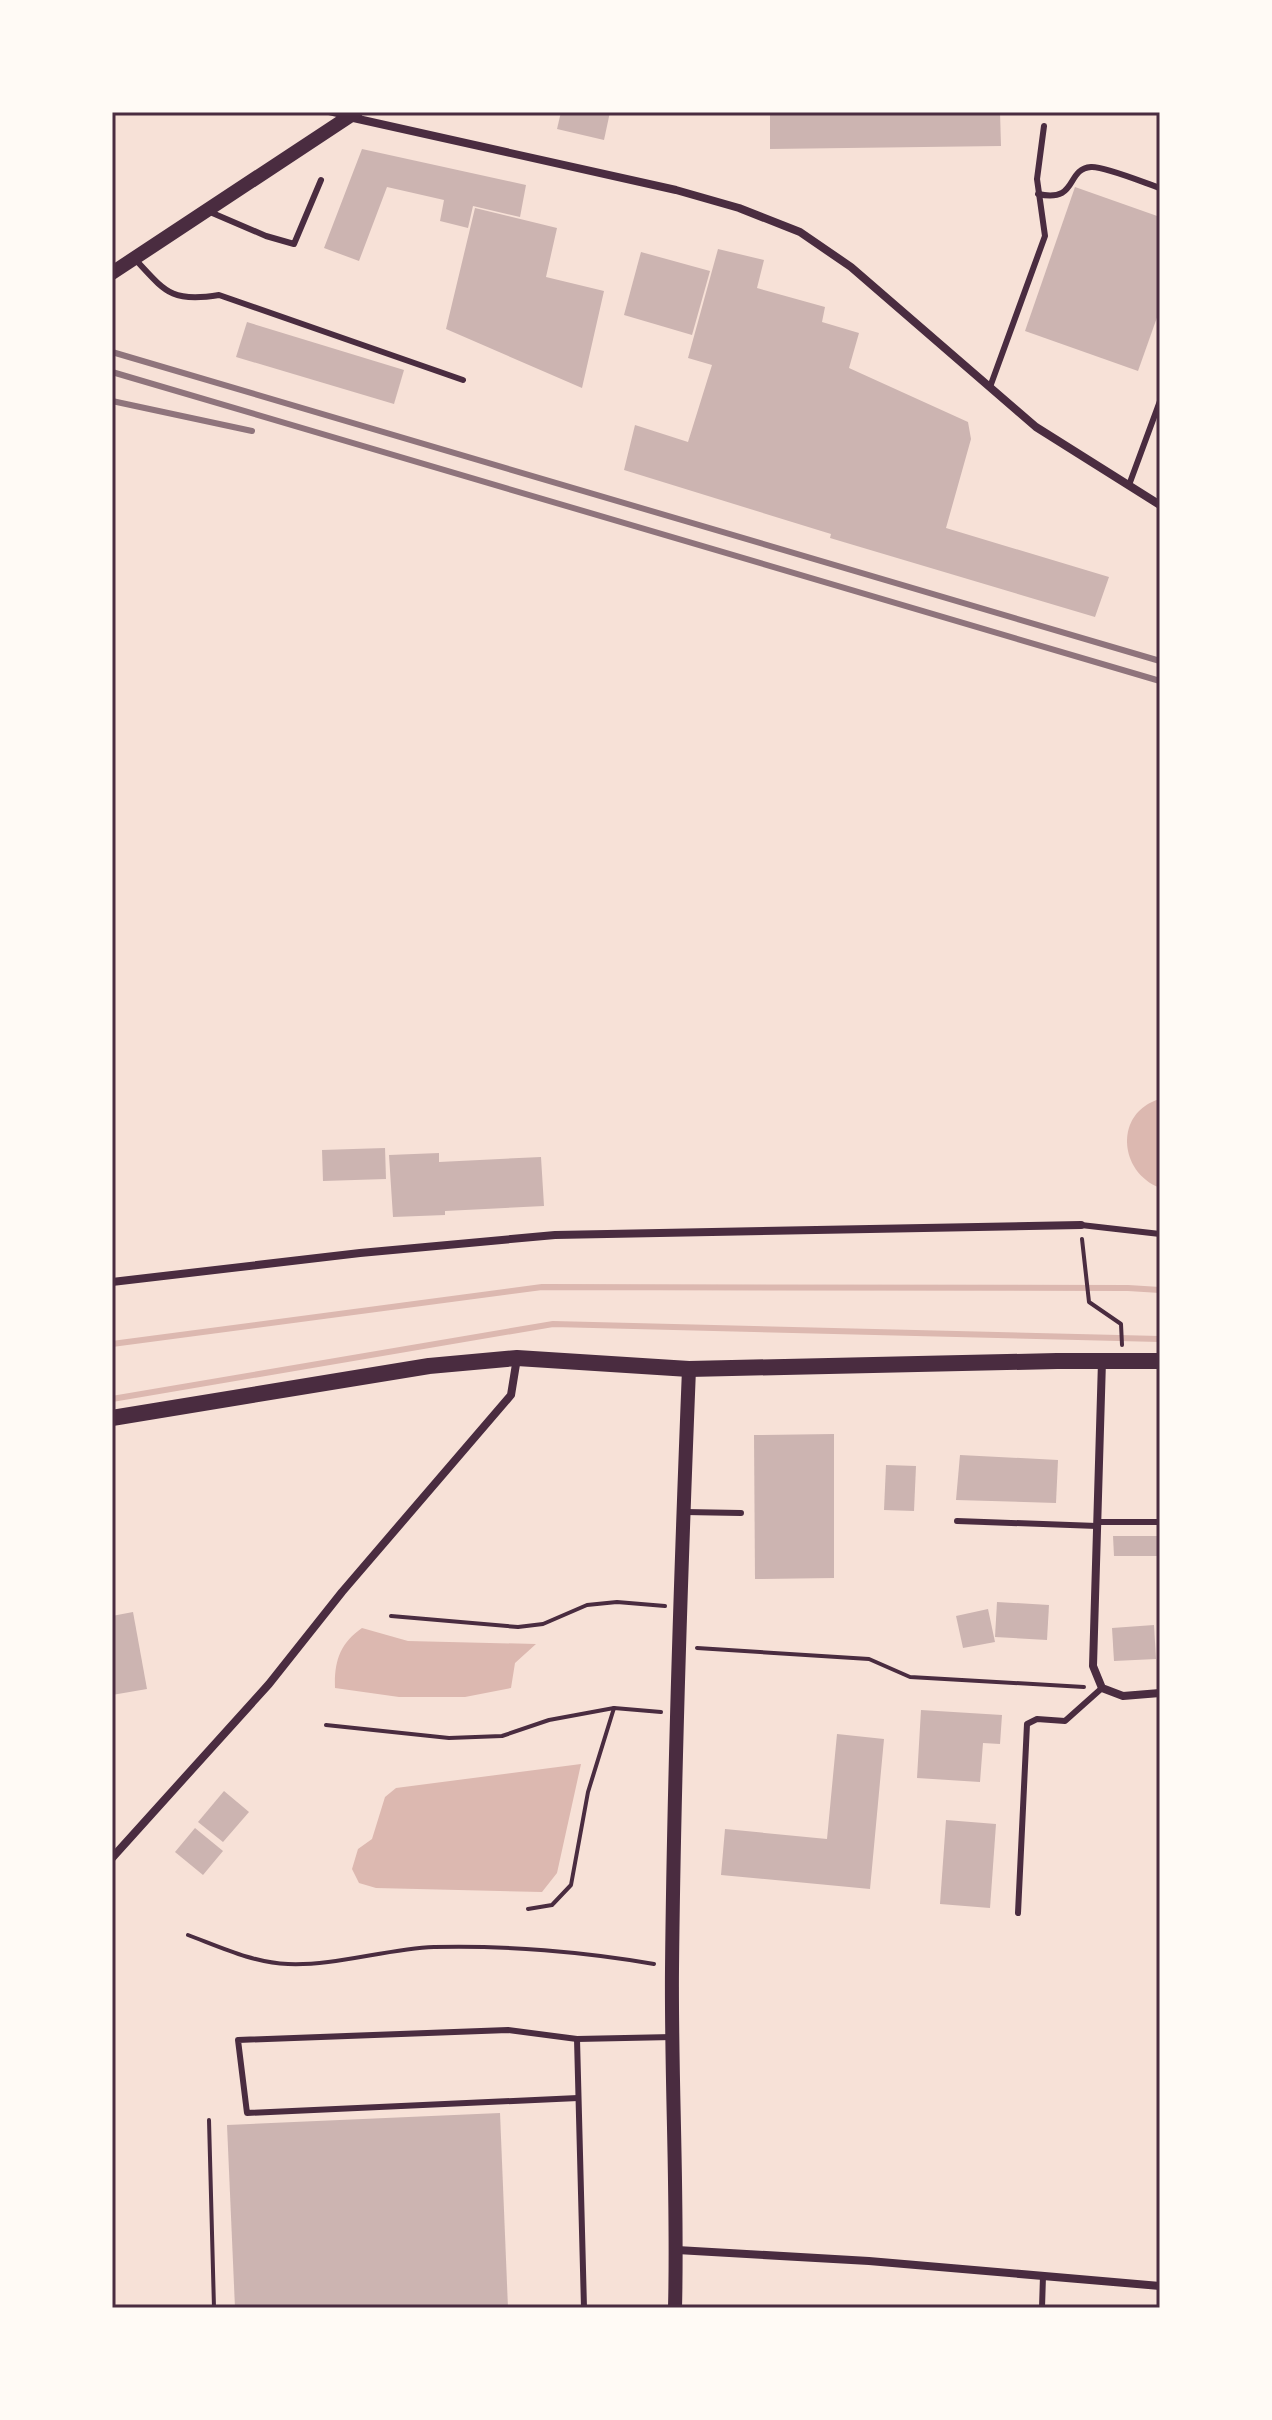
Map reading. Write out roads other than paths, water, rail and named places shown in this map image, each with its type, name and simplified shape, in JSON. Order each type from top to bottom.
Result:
[{"type":"main road","points":[[112,1418],[429,1366],[517,1358],[689,1369],[1160,1361]]},
{"type":"street","points":[[112,273],[353,114],[676,190],[739,208],[800,232],[851,267],[1036,427],[1160,505]]},
{"type":"street","points":[[112,1282],[360,1253],[555,1235],[1081,1225]]},
{"type":"street","points":[[112,1858],[269,1684],[342,1592],[511,1395],[517,1358]]},
{"type":"street","points":[[1102,1361],[1093,1666],[1102,1688],[1123,1696],[1160,1693]]},
{"type":"street","points":[[675,2308],[677,2250],[672,1967],[676,1713],[689,1369]]},
{"type":"street","points":[[677,2250],[869,2261],[1160,2286]]},
{"type":"lane","points":[[329,112],[353,114]]},
{"type":"lane","points":[[990,387],[1042,249],[1045,222],[1037,179],[1044,126]]},
{"type":"lane","points":[[1038,194],[1057,197],[1064,193],[1080,171],[1092,167],[1160,188]]},
{"type":"lane","points":[[207,210],[266,236],[294,244],[321,180]]},
{"type":"lane","points":[[134,258],[167,293],[197,299],[219,295],[463,380]]},
{"type":"lane","points":[[1129,485],[1160,401]]},
{"type":"lane","points":[[1081,1225],[1160,1234]]},
{"type":"lane","points":[[683,1512],[741,1513]]},
{"type":"lane","points":[[957,1521],[1160,1522]]},
{"type":"lane","points":[[1018,1913],[1027,1724],[1037,1719],[1065,1721],[1102,1688]]},
{"type":"lane","points":[[578,2098],[247,2113],[238,2040],[508,2030],[577,2039],[673,2037]]},
{"type":"lane","points":[[577,2039],[584,2308]]},
{"type":"lane","points":[[1042,2308],[1043,2276]]},
{"type":"waterway","points":[[112,1344],[542,1287],[1160,1290]]},
{"type":"waterway","points":[[112,1399],[553,1324],[1160,1339]]},
{"type":"railway","points":[[112,352],[1160,661]]},
{"type":"railway","points":[[112,372],[1160,681]]},
{"type":"railway","points":[[112,401],[252,431]]}]
